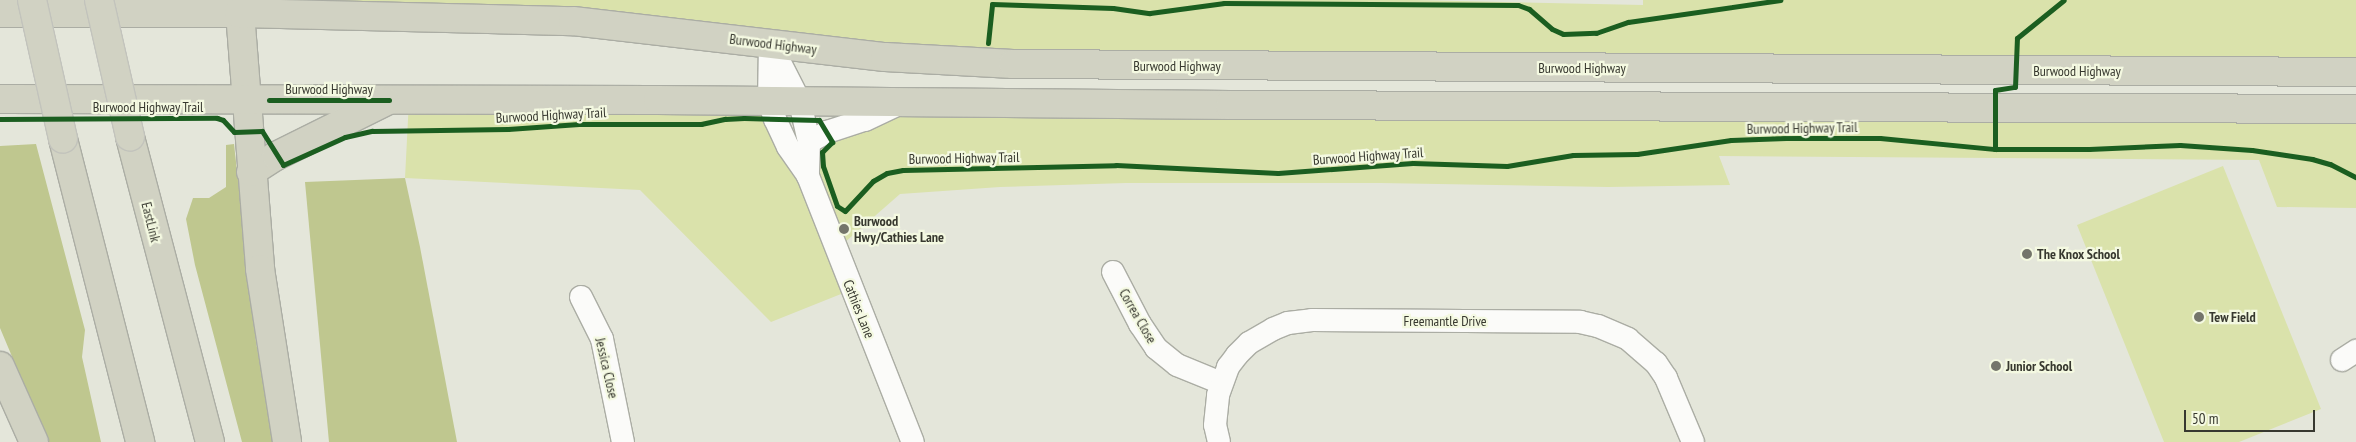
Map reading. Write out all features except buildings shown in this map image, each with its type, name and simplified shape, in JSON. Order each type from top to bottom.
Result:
[{"type":"highway","points":[[32,0],[62,139],[140,442]]},
{"type":"highway","name":"EastLink","points":[[99,0],[130,137],[210,442]]},
{"type":"highway","points":[[239,6],[260,269],[288,442]]},
{"type":"highway","name":"Burwood Highway","points":[[0,12],[239,6],[573,21],[885,57],[1013,64],[2356,72]]},
{"type":"highway","points":[[1013,64],[1018,103]]},
{"type":"highway","name":"Burwood Highway","points":[[0,99],[2356,109]]},
{"type":"highway","points":[[252,172],[276,156],[390,100]]},
{"type":"highway","points":[[0,366],[34,442]]},
{"type":"street","name":"Cathies Lane","points":[[770,44],[769,102],[788,147],[808,176],[913,442]]},
{"type":"street","name":"Cathies Lane","points":[[770,44],[800,102],[809,142],[808,176]]},
{"type":"street","points":[[809,142],[827,132],[865,120],[904,102]]},
{"type":"street","name":"Correa Close","points":[[1113,272],[1140,324],[1156,348],[1184,368],[1221,383]]},
{"type":"street","name":"Jessica Close","points":[[581,297],[602,339],[623,442]]},
{"type":"street","name":"Freemantle Drive","points":[[1219,442],[1215,426],[1215,411],[1221,383],[1228,367],[1249,343],[1273,328],[1300,321],[1580,322],[1598,326],[1628,339],[1654,361],[1666,378],[1693,442]]},
{"type":"green space","points":[[325,0],[1412,0],[1643,5],[1643,0],[2356,0],[2356,72],[1013,64],[331,15]]},
{"type":"green space","points":[[409,100],[769,101],[788,147],[809,142],[902,102],[2356,109],[2356,208],[2277,207],[2259,160],[1719,156],[1730,185],[1608,187],[1380,183],[1126,183],[1000,187],[900,194],[836,250],[851,290],[771,322],[640,190],[405,178]]},
{"type":"green space","points":[[36,144],[85,330],[82,357],[101,442],[48,442],[0,328],[0,146]]},
{"type":"green space","points":[[234,144],[256,342],[274,442],[242,442],[195,265],[186,219],[193,198],[209,198],[226,187],[226,145]]},
{"type":"green space","name":"Tew Field","points":[[2223,166],[2321,409],[2239,442],[2164,442],[2077,225]]},
{"type":"green space","points":[[405,178],[457,442],[329,442],[305,182]]},
{"type":"cycle path","points":[[988,43],[992,4],[1113,8],[1150,13],[1224,3],[1518,5],[1529,9],[1552,29],[1563,34],[1596,33],[1628,22],[1780,0]]},
{"type":"cycle path","points":[[1995,149],[1995,90],[2015,87],[2017,38],[2064,0]]},
{"type":"cycle path","points":[[269,100],[389,100]]},
{"type":"cycle path","name":"Burwood Highway Trail","points":[[0,119],[217,118],[223,120],[234,132],[262,131],[283,165],[345,137],[372,131],[508,129],[579,124],[701,124],[725,119],[744,118],[819,120],[832,142],[822,152],[823,166],[837,206],[845,211],[873,181],[887,173],[903,170],[1116,165],[1278,173],[1413,163],[1507,166],[1573,155],[1637,154],[1731,140],[1786,138],[1880,138],[1995,149],[2089,149],[2180,145],[2252,150],[2312,159],[2330,164],[2356,177]]},
{"type":"place","name":"Burwood Hwy/Cathies Lane","points":[[844,229]]},
{"type":"place","name":"The Knox School","points":[[2027,254]]},
{"type":"place","name":"Tew Field","points":[[2199,317]]},
{"type":"place","name":"Junior School","points":[[1996,366]]}]
